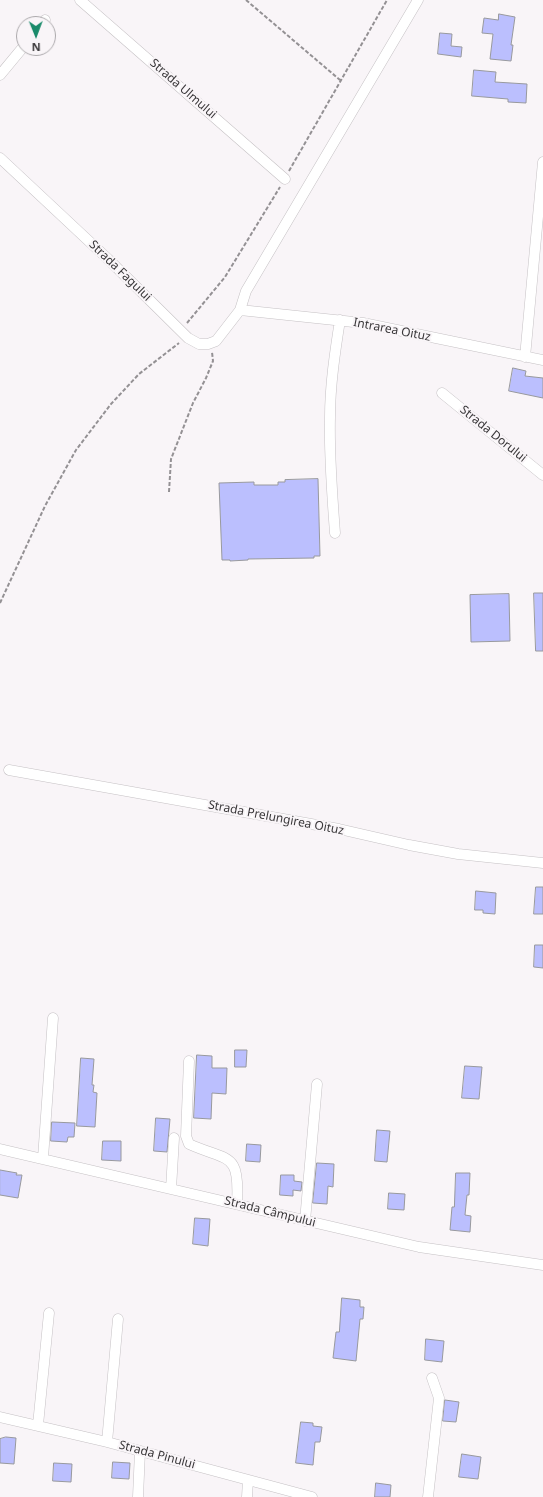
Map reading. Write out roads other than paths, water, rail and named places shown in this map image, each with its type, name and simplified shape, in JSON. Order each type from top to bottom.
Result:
[{"type":"street","name":"Strada Ulmului","points":[[80,0],[285,179]]},
{"type":"street","points":[[240,310],[246,291],[418,0]]},
{"type":"street","points":[[0,75],[16,56]]},
{"type":"street","name":"Strada Fagului","points":[[0,158],[108,259],[185,335],[199,344],[208,344],[216,340],[240,310]]},
{"type":"street","points":[[526,357],[539,244],[543,162]]},
{"type":"street","name":"Intrarea Oituz","points":[[240,310],[340,320],[386,327],[543,360]]},
{"type":"street","points":[[335,533],[330,458],[330,416],[335,352],[340,320]]},
{"type":"street","name":"Strada Dorului","points":[[442,393],[543,475]]},
{"type":"street","name":"Strada Prelungirea Oituz","points":[[9,770],[339,829],[409,845],[458,854],[543,863]]},
{"type":"street","points":[[43,1158],[53,1018]]},
{"type":"street","points":[[189,1061],[186,1136],[189,1144],[230,1160],[236,1172],[237,1204]]},
{"type":"street","points":[[306,1221],[317,1084]]},
{"type":"street","points":[[171,1189],[174,1138]]},
{"type":"street","name":"Strada Câmpului","points":[[0,1149],[419,1247],[543,1265]]},
{"type":"street","points":[[38,1425],[49,1313]]},
{"type":"street","points":[[107,1442],[118,1319]]},
{"type":"street","points":[[428,1497],[439,1398],[432,1378]]},
{"type":"street","name":"Strada Pinului","points":[[0,1417],[107,1442],[312,1497]]},
{"type":"street","points":[[138,1497],[140,1451]]},
{"type":"street","points":[[247,1497],[248,1480]]}]
